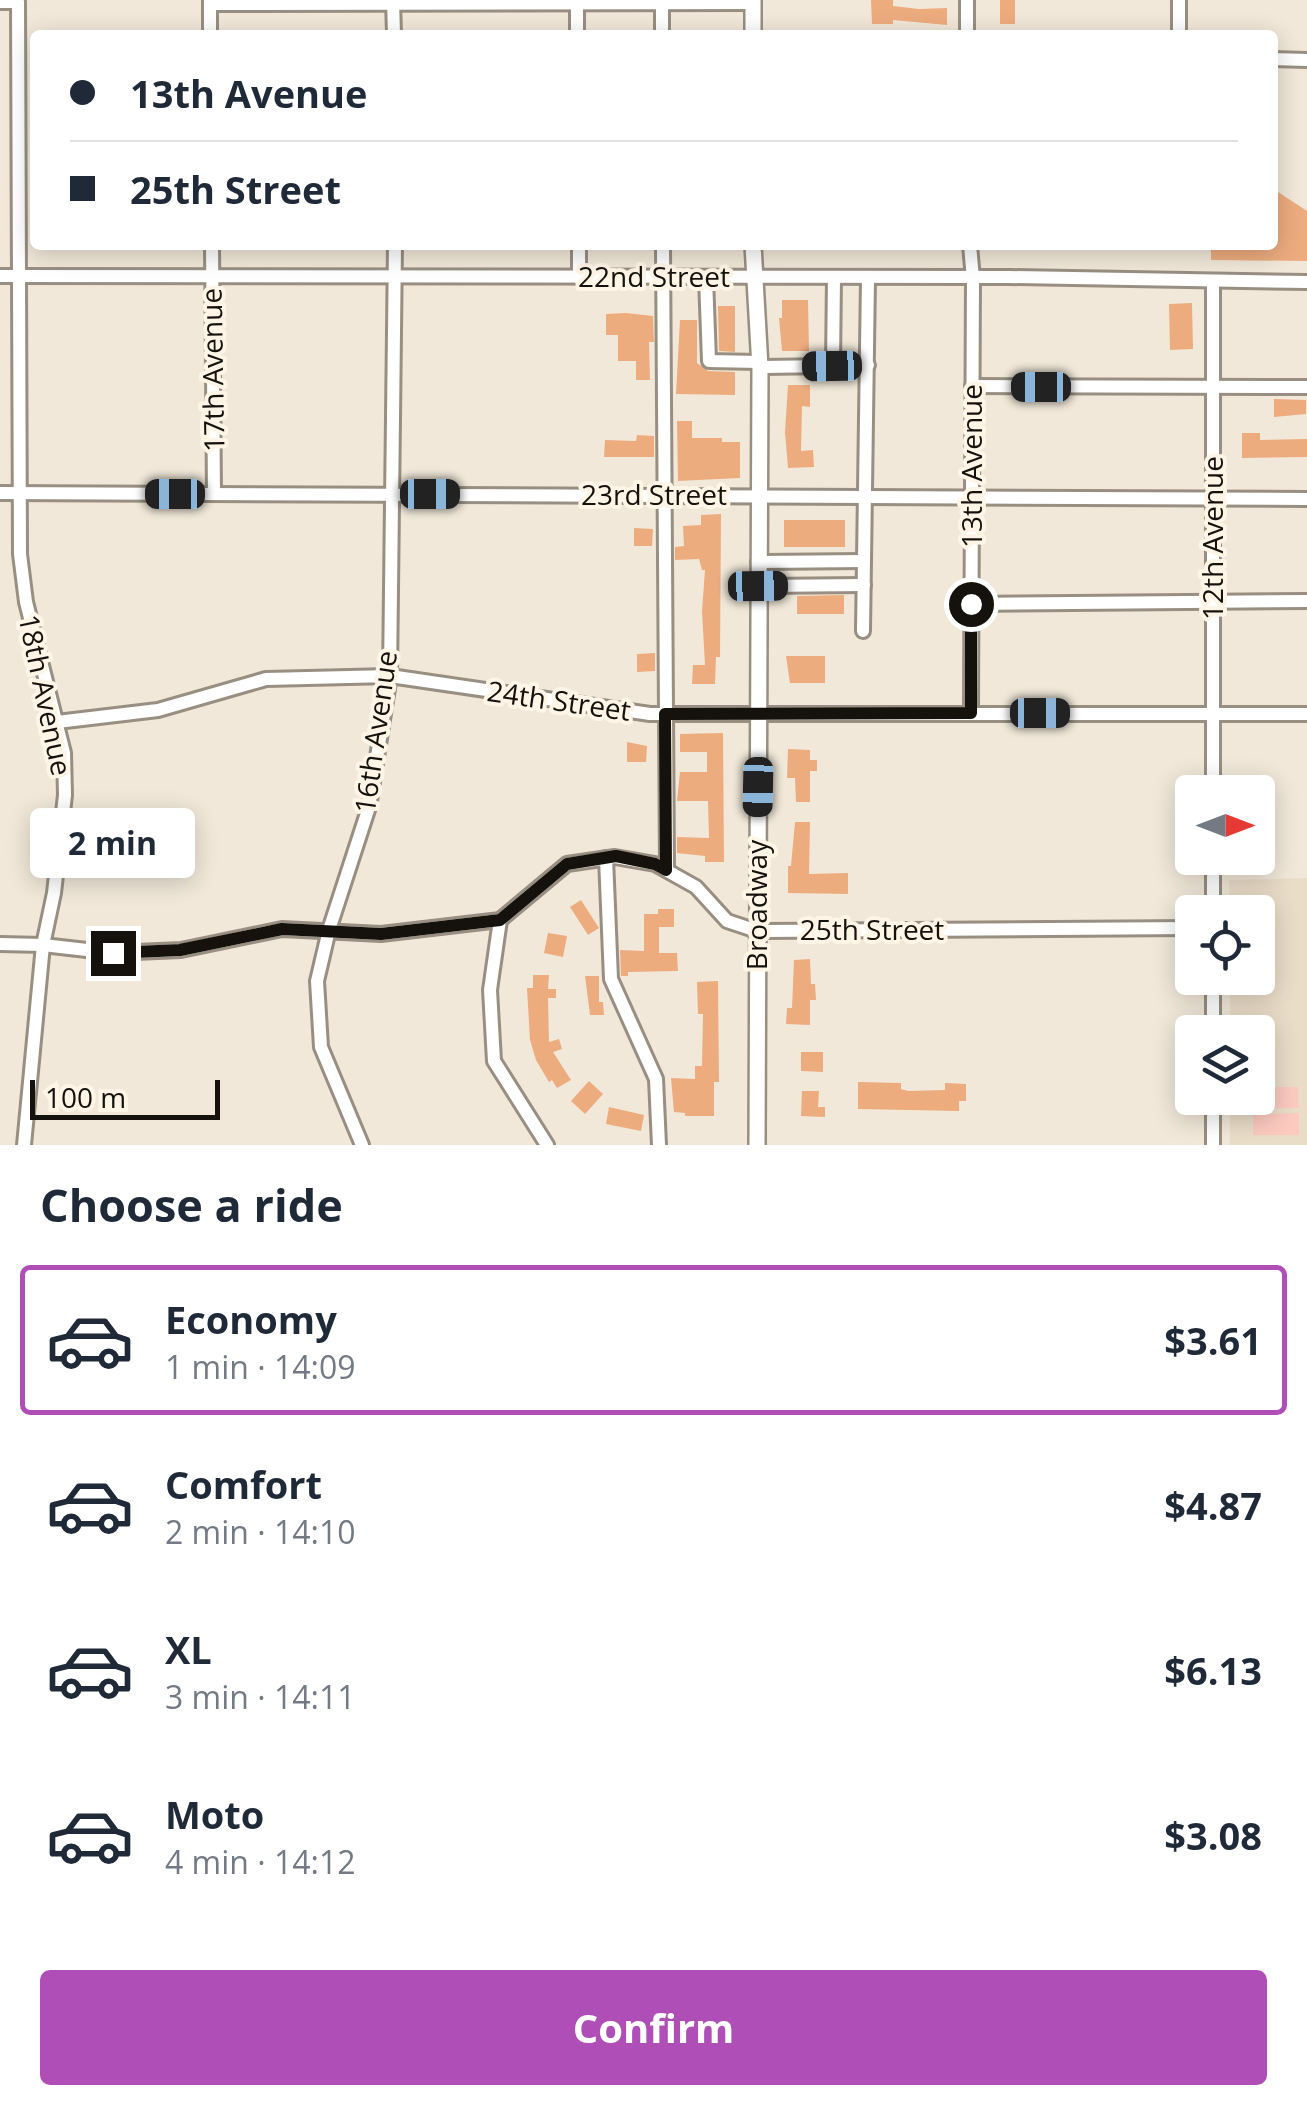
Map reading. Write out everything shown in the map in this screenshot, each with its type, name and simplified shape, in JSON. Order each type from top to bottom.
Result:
[{"type":"main road","points":[[753,30],[754,2]]},
{"type":"main road","name":"Broadway","points":[[753,250],[760,364],[757,1145]]},
{"type":"street","points":[[967,0],[967,30]]},
{"type":"street","points":[[1178,0],[1179,30]]},
{"type":"street","points":[[662,1],[662,30]]},
{"type":"street","points":[[0,2],[18,2]]},
{"type":"street","name":"18th Avenue","points":[[18,2],[20,554],[26,602],[64,753],[66,795],[54,894],[43,945],[24,1145]]},
{"type":"street","points":[[210,30],[210,2],[754,2]]},
{"type":"street","points":[[393,2],[394,30]]},
{"type":"street","points":[[577,2],[577,30]]},
{"type":"street","points":[[1278,59],[1307,60]]},
{"type":"street","name":"17th Avenue","points":[[212,250],[214,494]]},
{"type":"street","name":"16th Avenue","points":[[362,1145],[321,1047],[318,981],[329,930],[369,807],[390,676],[396,250]]},
{"type":"street","points":[[579,250],[579,278]]},
{"type":"street","points":[[664,250],[666,870]]},
{"type":"street","name":"13th Avenue","points":[[970,250],[971,713]]},
{"type":"street","name":"22nd Street","points":[[0,276],[1307,282]]},
{"type":"street","points":[[706,278],[708,361],[868,365]]},
{"type":"street","points":[[832,366],[834,278]]},
{"type":"street","points":[[864,631],[868,278]]},
{"type":"street","name":"12th Avenue","points":[[1213,283],[1213,775]]},
{"type":"street","points":[[972,386],[1307,388]]},
{"type":"street","name":"23rd Street","points":[[0,493],[1307,499]]},
{"type":"street","points":[[758,562],[864,561]]},
{"type":"street","points":[[758,586],[864,585]]},
{"type":"street","points":[[971,604],[1307,600]]},
{"type":"street","name":"24th Street","points":[[58,722],[158,710],[266,678],[390,676],[584,706],[665,714],[1307,714]]},
{"type":"street","points":[[0,944],[113,953],[180,950],[282,929],[381,934],[500,920],[567,864],[616,856],[655,864],[696,887],[727,920],[757,931]]},
{"type":"street","points":[[606,858],[610,979],[656,1079],[659,1145]]},
{"type":"street","points":[[500,920],[490,990],[494,1062],[547,1145]]},
{"type":"street","name":"25th Street","points":[[757,931],[1175,928]]},
{"type":"street","points":[[1212,1115],[1212,1145]]},
{"type":"shaded area","points":[[1307,878],[1307,1145],[1230,1145],[1230,1115],[1275,1115],[1275,1015],[1230,1015],[1230,995],[1275,995],[1275,895],[1229,895],[1229,880]]},
{"type":"shaded area","points":[[1275,1087],[1298,1087],[1299,1108],[1275,1109]]},
{"type":"shaded area","points":[[1299,1113],[1299,1135],[1253,1135],[1253,1115]]},
{"type":"building","points":[[871,0],[893,0],[893,6],[919,9],[947,8],[947,25],[893,20],[893,24],[872,24]]},
{"type":"building","points":[[1000,0],[1015,0],[1015,24],[1000,24]]},
{"type":"building","points":[[1278,192],[1307,211],[1307,261],[1211,260],[1211,250],[1278,250]]},
{"type":"building","points":[[782,300],[808,300],[809,351],[782,351]]},
{"type":"building","points":[[1192,303],[1193,349],[1170,350],[1169,304]]},
{"type":"building","points":[[718,306],[735,306],[735,352],[719,351]]},
{"type":"building","points":[[606,314],[653,316],[650,380],[636,380],[636,361],[618,361],[618,335],[606,335]]},
{"type":"building","points":[[680,320],[697,320],[697,363],[708,371],[735,372],[735,395],[676,394]]},
{"type":"building","points":[[788,385],[810,385],[810,407],[802,406],[801,451],[813,450],[814,467],[788,468]]},
{"type":"building","points":[[1274,399],[1306,400],[1306,414],[1274,417]]},
{"type":"building","points":[[677,421],[692,421],[692,438],[740,442],[740,478],[678,481]]},
{"type":"building","points":[[1242,433],[1260,433],[1260,440],[1307,439],[1307,457],[1242,458]]},
{"type":"building","points":[[637,435],[654,436],[654,457],[604,457],[605,440],[636,441]]},
{"type":"building","points":[[721,514],[720,657],[716,657],[715,684],[692,684],[693,665],[705,665],[705,570],[699,559],[675,560],[675,547],[684,546],[683,526],[701,525],[701,515]]},
{"type":"building","points":[[784,520],[845,520],[845,547],[784,547]]},
{"type":"building","points":[[634,528],[653,529],[652,546],[634,546]]},
{"type":"building","points":[[844,595],[844,614],[797,614],[797,596]]},
{"type":"building","points":[[655,653],[655,671],[637,672],[637,654]]},
{"type":"building","points":[[786,656],[825,656],[825,683],[790,683]]},
{"type":"building","points":[[723,733],[724,862],[705,862],[705,856],[677,853],[677,837],[709,838],[708,801],[677,801],[680,772],[707,772],[707,752],[680,752],[680,734]]},
{"type":"building","points":[[627,742],[647,746],[646,762],[627,762]]},
{"type":"building","points":[[788,749],[810,750],[810,760],[817,760],[817,771],[810,771],[810,802],[796,802],[795,778],[787,778]]},
{"type":"building","points":[[795,822],[810,822],[809,874],[848,873],[848,894],[788,893]]},
{"type":"building","points":[[581,900],[599,928],[588,935],[570,907]]},
{"type":"building","points":[[658,909],[674,909],[674,927],[659,927],[659,953],[677,953],[678,971],[628,972],[628,976],[621,976],[620,950],[644,951],[644,914],[658,914]]},
{"type":"building","points":[[548,933],[567,936],[563,957],[544,953]]},
{"type":"building","points":[[810,959],[816,1000],[810,1000],[810,1025],[786,1024],[787,1008],[792,1008],[794,960]]},
{"type":"building","points":[[533,975],[549,975],[548,989],[556,989],[556,998],[548,998],[549,1042],[559,1039],[562,1049],[553,1052],[571,1080],[557,1088],[536,1060],[530,1040],[527,988],[533,988]]},
{"type":"building","points":[[585,976],[599,976],[599,1002],[603,1002],[604,1015],[590,1015]]},
{"type":"building","points":[[718,981],[719,1082],[714,1082],[714,1116],[685,1116],[674,1112],[671,1078],[695,1079],[695,1066],[702,1066],[703,1014],[698,1014],[697,982]]},
{"type":"building","points":[[801,1052],[823,1052],[823,1072],[801,1071]]},
{"type":"building","points":[[589,1081],[603,1094],[585,1114],[571,1101]]},
{"type":"building","points":[[858,1082],[901,1083],[901,1089],[908,1091],[945,1090],[945,1083],[966,1084],[966,1101],[959,1101],[959,1111],[858,1109]]},
{"type":"building","points":[[802,1091],[819,1091],[818,1107],[825,1107],[825,1117],[801,1116]]},
{"type":"building","points":[[609,1107],[644,1115],[641,1131],[606,1124]]},
{"type":"route","points":[[113,953],[180,950],[282,929],[381,934],[500,920],[567,864],[616,856],[666,870],[665,714],[971,713],[971,604]]}]
